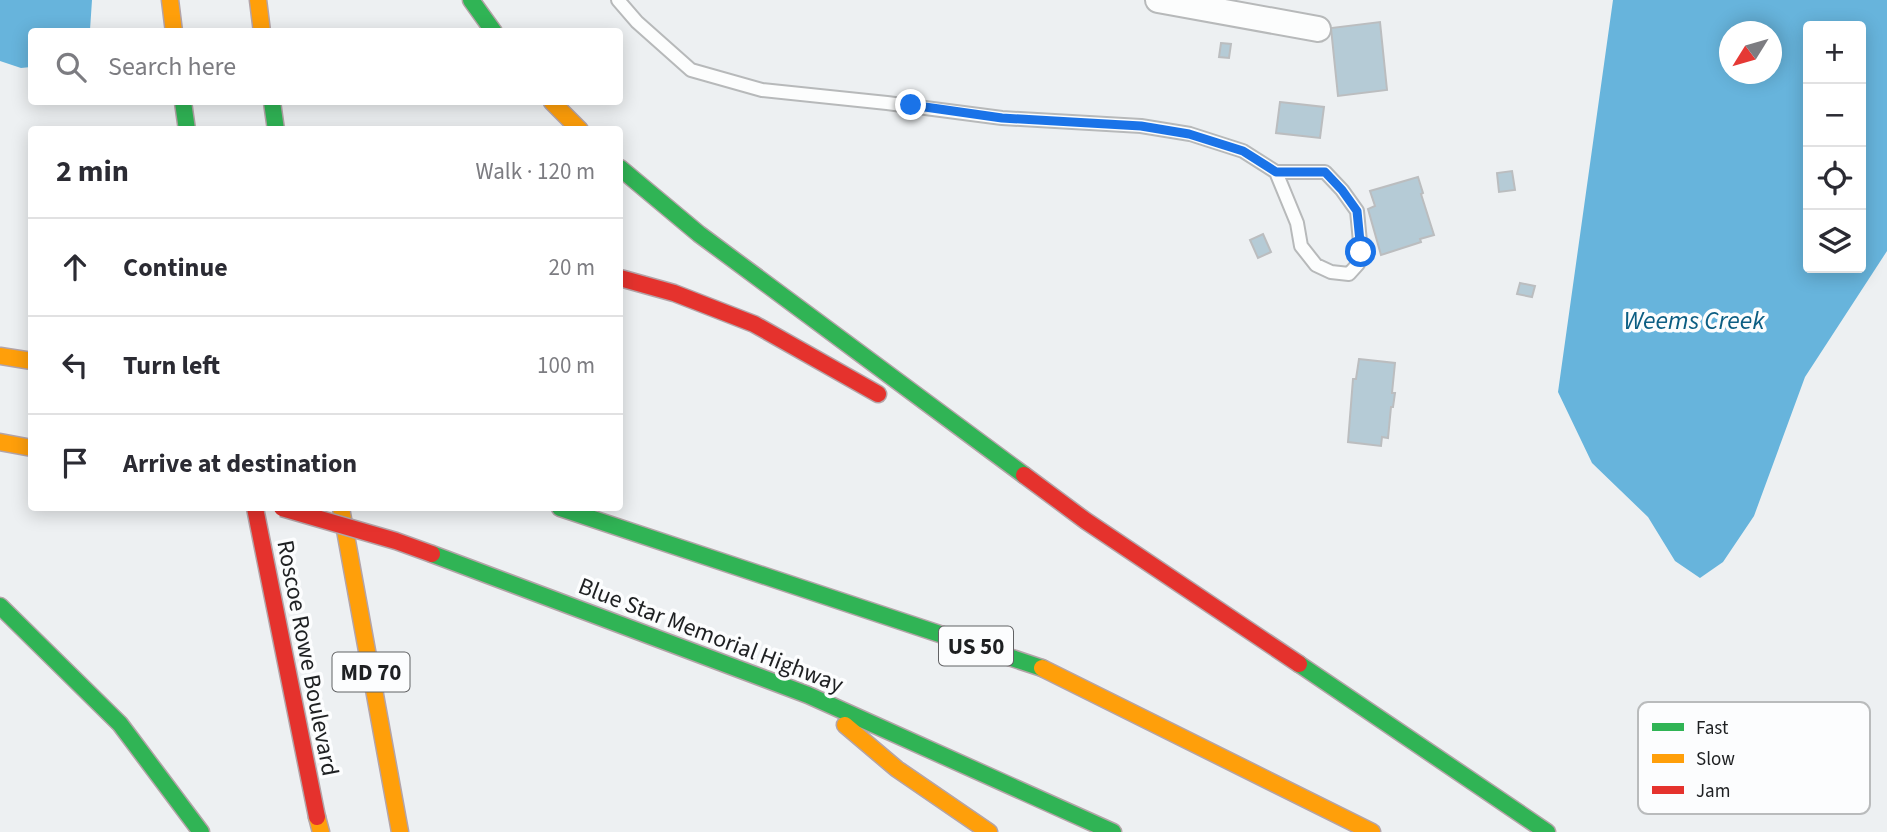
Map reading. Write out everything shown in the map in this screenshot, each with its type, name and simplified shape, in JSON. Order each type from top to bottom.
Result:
[{"type":"main road","points":[[170,0],[174,28]]},
{"type":"main road","points":[[258,0],[262,28]]},
{"type":"main road","points":[[471,0],[491,28]]},
{"type":"main road","points":[[183,105],[186,126]]},
{"type":"main road","points":[[272,105],[275,126]]},
{"type":"main road","points":[[555,105],[576,126]]},
{"type":"main road","points":[[623,170],[709,242],[1086,521]]},
{"type":"main road","points":[[623,279],[674,293],[754,324],[891,401]]},
{"type":"main road","points":[[0,356],[28,360]]},
{"type":"main road","points":[[925,422],[1086,521],[1547,832]]},
{"type":"main road","points":[[0,442],[28,447]]},
{"type":"main road","name":"Roscoe Rowe Boulevard","points":[[256,511],[319,825]]},
{"type":"main road","name":"Blue Star Memorial Highway","points":[[292,511],[396,541],[808,695],[1113,832]]},
{"type":"main road","name":"MD 70","points":[[342,511],[400,832]]},
{"type":"main road","name":"US 50","points":[[570,511],[1037,666],[1372,832]]},
{"type":"main road","points":[[0,606],[120,724],[201,832]]},
{"type":"main road","points":[[808,695],[897,769],[989,832]]},
{"type":"street","points":[[1158,0],[1318,29]]},
{"type":"lane","points":[[618,0],[637,22],[691,70],[762,90],[1002,118],[1141,126],[1189,134],[1243,151],[1276,172],[1325,172],[1357,211],[1361,252],[1358,264],[1349,274],[1331,272],[1316,265],[1301,246],[1297,223],[1276,172]]},
{"type":"water","points":[[0,0],[92,0],[90,28],[28,28],[28,67],[21,68],[0,61]]},
{"type":"water","name":"Weems Creek","points":[[1613,0],[1887,0],[1887,251],[1805,377],[1754,516],[1723,562],[1700,578],[1675,561],[1648,517],[1592,463],[1558,392]]},
{"type":"building","points":[[1380,22],[1387,90],[1338,96],[1331,28]]},
{"type":"building","points":[[1221,43],[1231,44],[1229,58],[1219,57]]},
{"type":"building","points":[[1280,102],[1324,107],[1320,138],[1276,133]]},
{"type":"building","points":[[1512,171],[1515,190],[1499,192],[1497,173]]},
{"type":"building","points":[[1418,177],[1434,235],[1381,255],[1368,209],[1375,206],[1370,191]]},
{"type":"building","points":[[1263,234],[1271,252],[1258,258],[1250,240]]},
{"type":"building","points":[[1520,283],[1535,286],[1532,297],[1517,294]]},
{"type":"building","points":[[1359,359],[1395,363],[1392,393],[1395,393],[1388,438],[1382,437],[1381,446],[1348,442],[1353,379],[1356,379]]},
{"type":"traffic: fast","points":[[471,0],[491,28]]},
{"type":"traffic: fast","points":[[183,105],[186,126]]},
{"type":"traffic: fast","points":[[272,105],[275,126]]},
{"type":"traffic: fast","points":[[623,171],[699,234],[1024,475]]},
{"type":"traffic: fast","points":[[569,511],[1042,668]]},
{"type":"traffic: fast","points":[[432,554],[808,695],[1113,832]]},
{"type":"traffic: fast","points":[[0,606],[120,724],[201,832]]},
{"type":"traffic: fast","points":[[1299,664],[1547,832]]},
{"type":"traffic: slow","points":[[170,0],[174,28]]},
{"type":"traffic: slow","points":[[258,0],[262,28]]},
{"type":"traffic: slow","points":[[555,105],[576,126]]},
{"type":"traffic: slow","points":[[0,356],[28,360]]},
{"type":"traffic: slow","points":[[0,442],[28,447]]},
{"type":"traffic: slow","points":[[342,511],[400,832]]},
{"type":"traffic: slow","points":[[1042,668],[1372,832]]},
{"type":"traffic: slow","points":[[845,725],[897,769],[989,832]]},
{"type":"traffic: slow","points":[[317,817],[321,832]]},
{"type":"traffic: jam","points":[[623,279],[674,293],[754,324],[878,394]]},
{"type":"traffic: jam","points":[[1024,475],[1086,521],[1299,664]]},
{"type":"traffic: jam","points":[[256,511],[317,817]]},
{"type":"traffic: jam","points":[[292,511],[432,554]]},
{"type":"route","points":[[911,105],[1002,118],[1141,126],[1189,134],[1243,151],[1276,172],[1325,172],[1357,211],[1361,252]]}]
